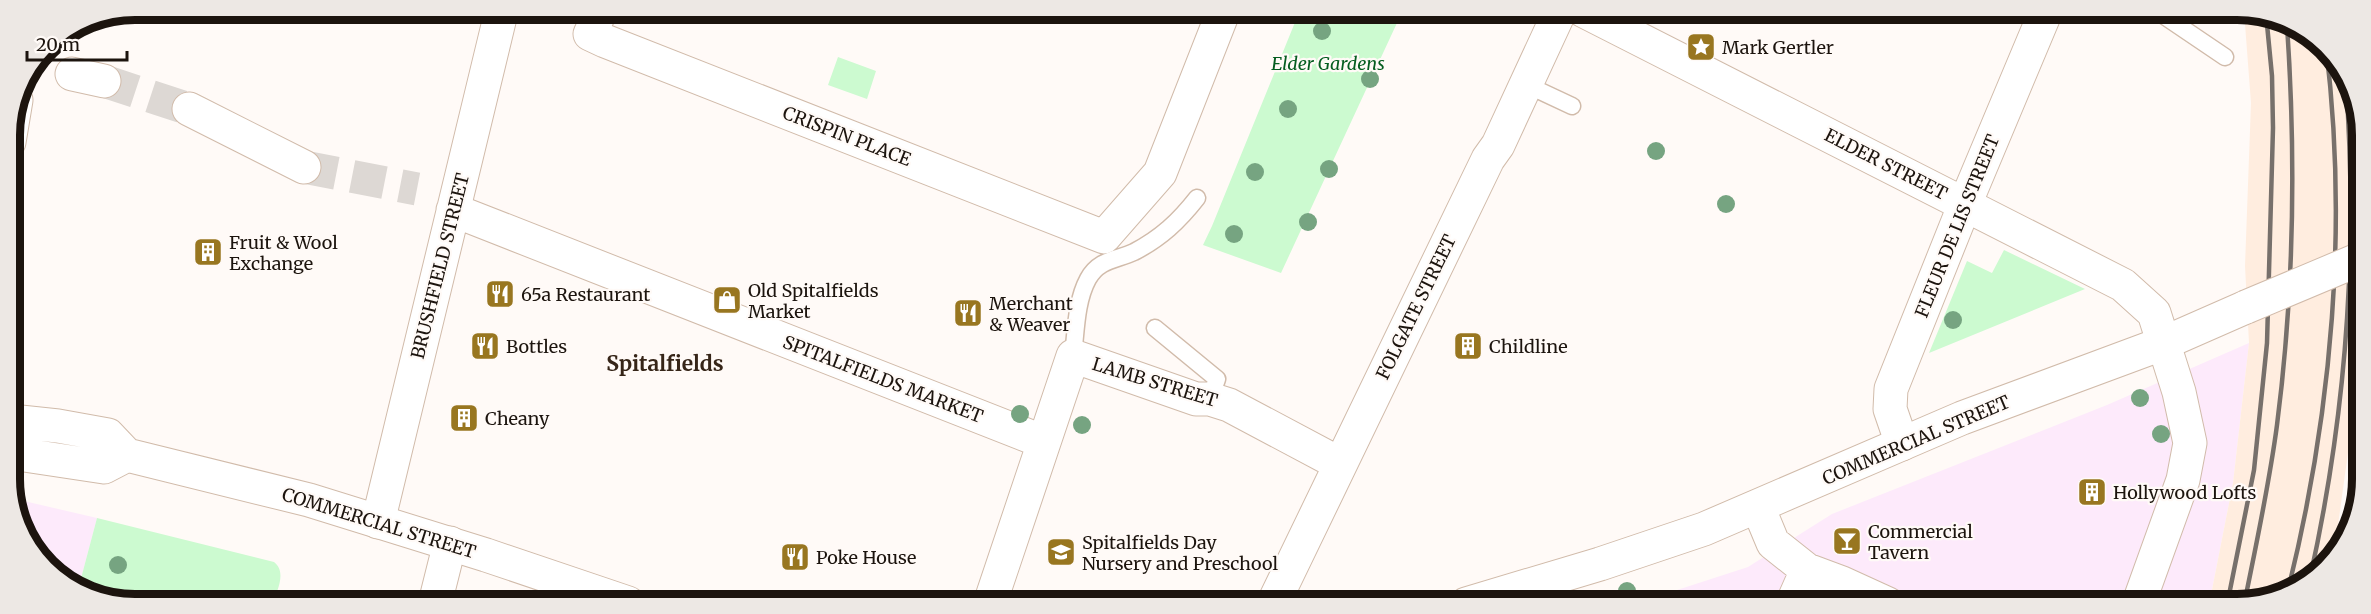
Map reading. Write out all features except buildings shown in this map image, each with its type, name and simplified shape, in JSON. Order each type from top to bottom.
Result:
[{"type":"main road","name":"BRUSHFIELD STREET","points":[[378,522],[499,20]]},
{"type":"main road","points":[[1104,249],[1160,173],[1220,20]]},
{"type":"main road","name":"FOLGATE STREET","points":[[1278,594],[1488,159],[1498,145],[1556,20]]},
{"type":"main road","name":"ELDER STREET","points":[[1602,20],[2123,285],[2154,313],[2190,443],[2183,480],[2142,594]]},
{"type":"main road","name":"FLEUR DE LIS STREET","points":[[1902,444],[1890,410],[1891,389],[2042,20]]},
{"type":"main road","name":"CRISPIN PLACE","points":[[595,22],[1104,249]]},
{"type":"main road","points":[[72,75],[104,81]]},
{"type":"main road","points":[[189,109],[304,167]]},
{"type":"main road","name":"SPITALFIELDS MARKET","points":[[453,210],[1044,442]]},
{"type":"main road","name":"COMMERCIAL STREET","points":[[1499,594],[1658,545],[1758,507],[1962,418],[2164,343],[2352,262]]},
{"type":"main road","name":"LAMB STREET","points":[[993,594],[1073,356],[1196,399],[1220,402],[1340,464]]},
{"type":"main road","name":"COMMERCIAL STREET","points":[[20,422],[108,435],[127,455],[309,500],[450,543],[601,594]]},
{"type":"main road","points":[[20,454],[104,467],[127,455]]},
{"type":"main road","points":[[1758,507],[1773,543],[1807,570],[1866,594]]},
{"type":"main road","points":[[437,594],[450,543]]},
{"type":"main road","points":[[1796,594],[1807,570]]},
{"type":"lane","points":[[2170,20],[2225,57]]},
{"type":"lane","points":[[1525,84],[1572,106]]},
{"type":"lane","points":[[1073,356],[1079,305],[1088,278],[1104,249],[1134,252],[1175,225],[1197,198]]},
{"type":"lane","points":[[1155,328],[1217,380],[1220,402]]},
{"type":"shaded area","points":[[2245,20],[2287,31],[2307,43],[2328,64],[2343,90],[2348,105],[2352,134],[2352,424],[2337,536],[2323,555],[2300,575],[2281,586],[2244,594],[2211,594],[2233,483],[2249,343],[2245,266],[2251,103]]},
{"type":"shaded area","points":[[2249,343],[2233,483],[2211,594],[1665,594],[1748,567],[1832,514],[2107,405]]},
{"type":"shaded area","points":[[22,501],[97,518],[80,581],[64,571],[43,550],[31,530]]},
{"type":"green space","name":"Elder Gardens","points":[[1296,20],[1398,20],[1281,273],[1203,245]]},
{"type":"green space","points":[[838,57],[876,71],[867,99],[828,85]]},
{"type":"green space","points":[[2004,250],[2085,289],[1929,353],[1967,261],[1992,273]]},
{"type":"green space","points":[[97,518],[274,562],[280,571],[276,594],[119,594],[80,581]]},
{"type":"tunnel","points":[[104,81],[189,109]]},
{"type":"tunnel","points":[[304,167],[417,189]]},
{"type":"railway","points":[[2229,594],[2254,470],[2267,343],[2273,128],[2272,76],[2267,24]]},
{"type":"railway","points":[[2246,594],[2274,448],[2287,326],[2292,225],[2292,125],[2287,31]]},
{"type":"railway","points":[[2290,581],[2316,453],[2332,318],[2336,182],[2327,63]]},
{"type":"railway","points":[[2312,566],[2332,456],[2346,332],[2350,208],[2347,102]]},
{"type":"place","name":"Mark Gertler","points":[[1701,47]]},
{"type":"place","name":"Fruit & Wool Exchange","points":[[208,252]]},
{"type":"place","name":"65a Restaurant","points":[[500,294]]},
{"type":"place","name":"Old Spitalfields Market","points":[[727,300]]},
{"type":"place","name":"Merchant & Weaver","points":[[968,313]]},
{"type":"place","name":"Bottles","points":[[485,346]]},
{"type":"place","name":"Childline","points":[[1468,346]]},
{"type":"place","name":"Cheany","points":[[464,418]]},
{"type":"place","name":"Hollywood Lofts","points":[[2092,492]]},
{"type":"place","name":"Commercial Tavern","points":[[1847,541]]},
{"type":"place","name":"Spitalfields Day Nursery and Preschool","points":[[1061,552]]},
{"type":"place","name":"Poke House","points":[[795,557]]},
{"type":"district","name":"Spitalfields","points":[[665,363]]}]
